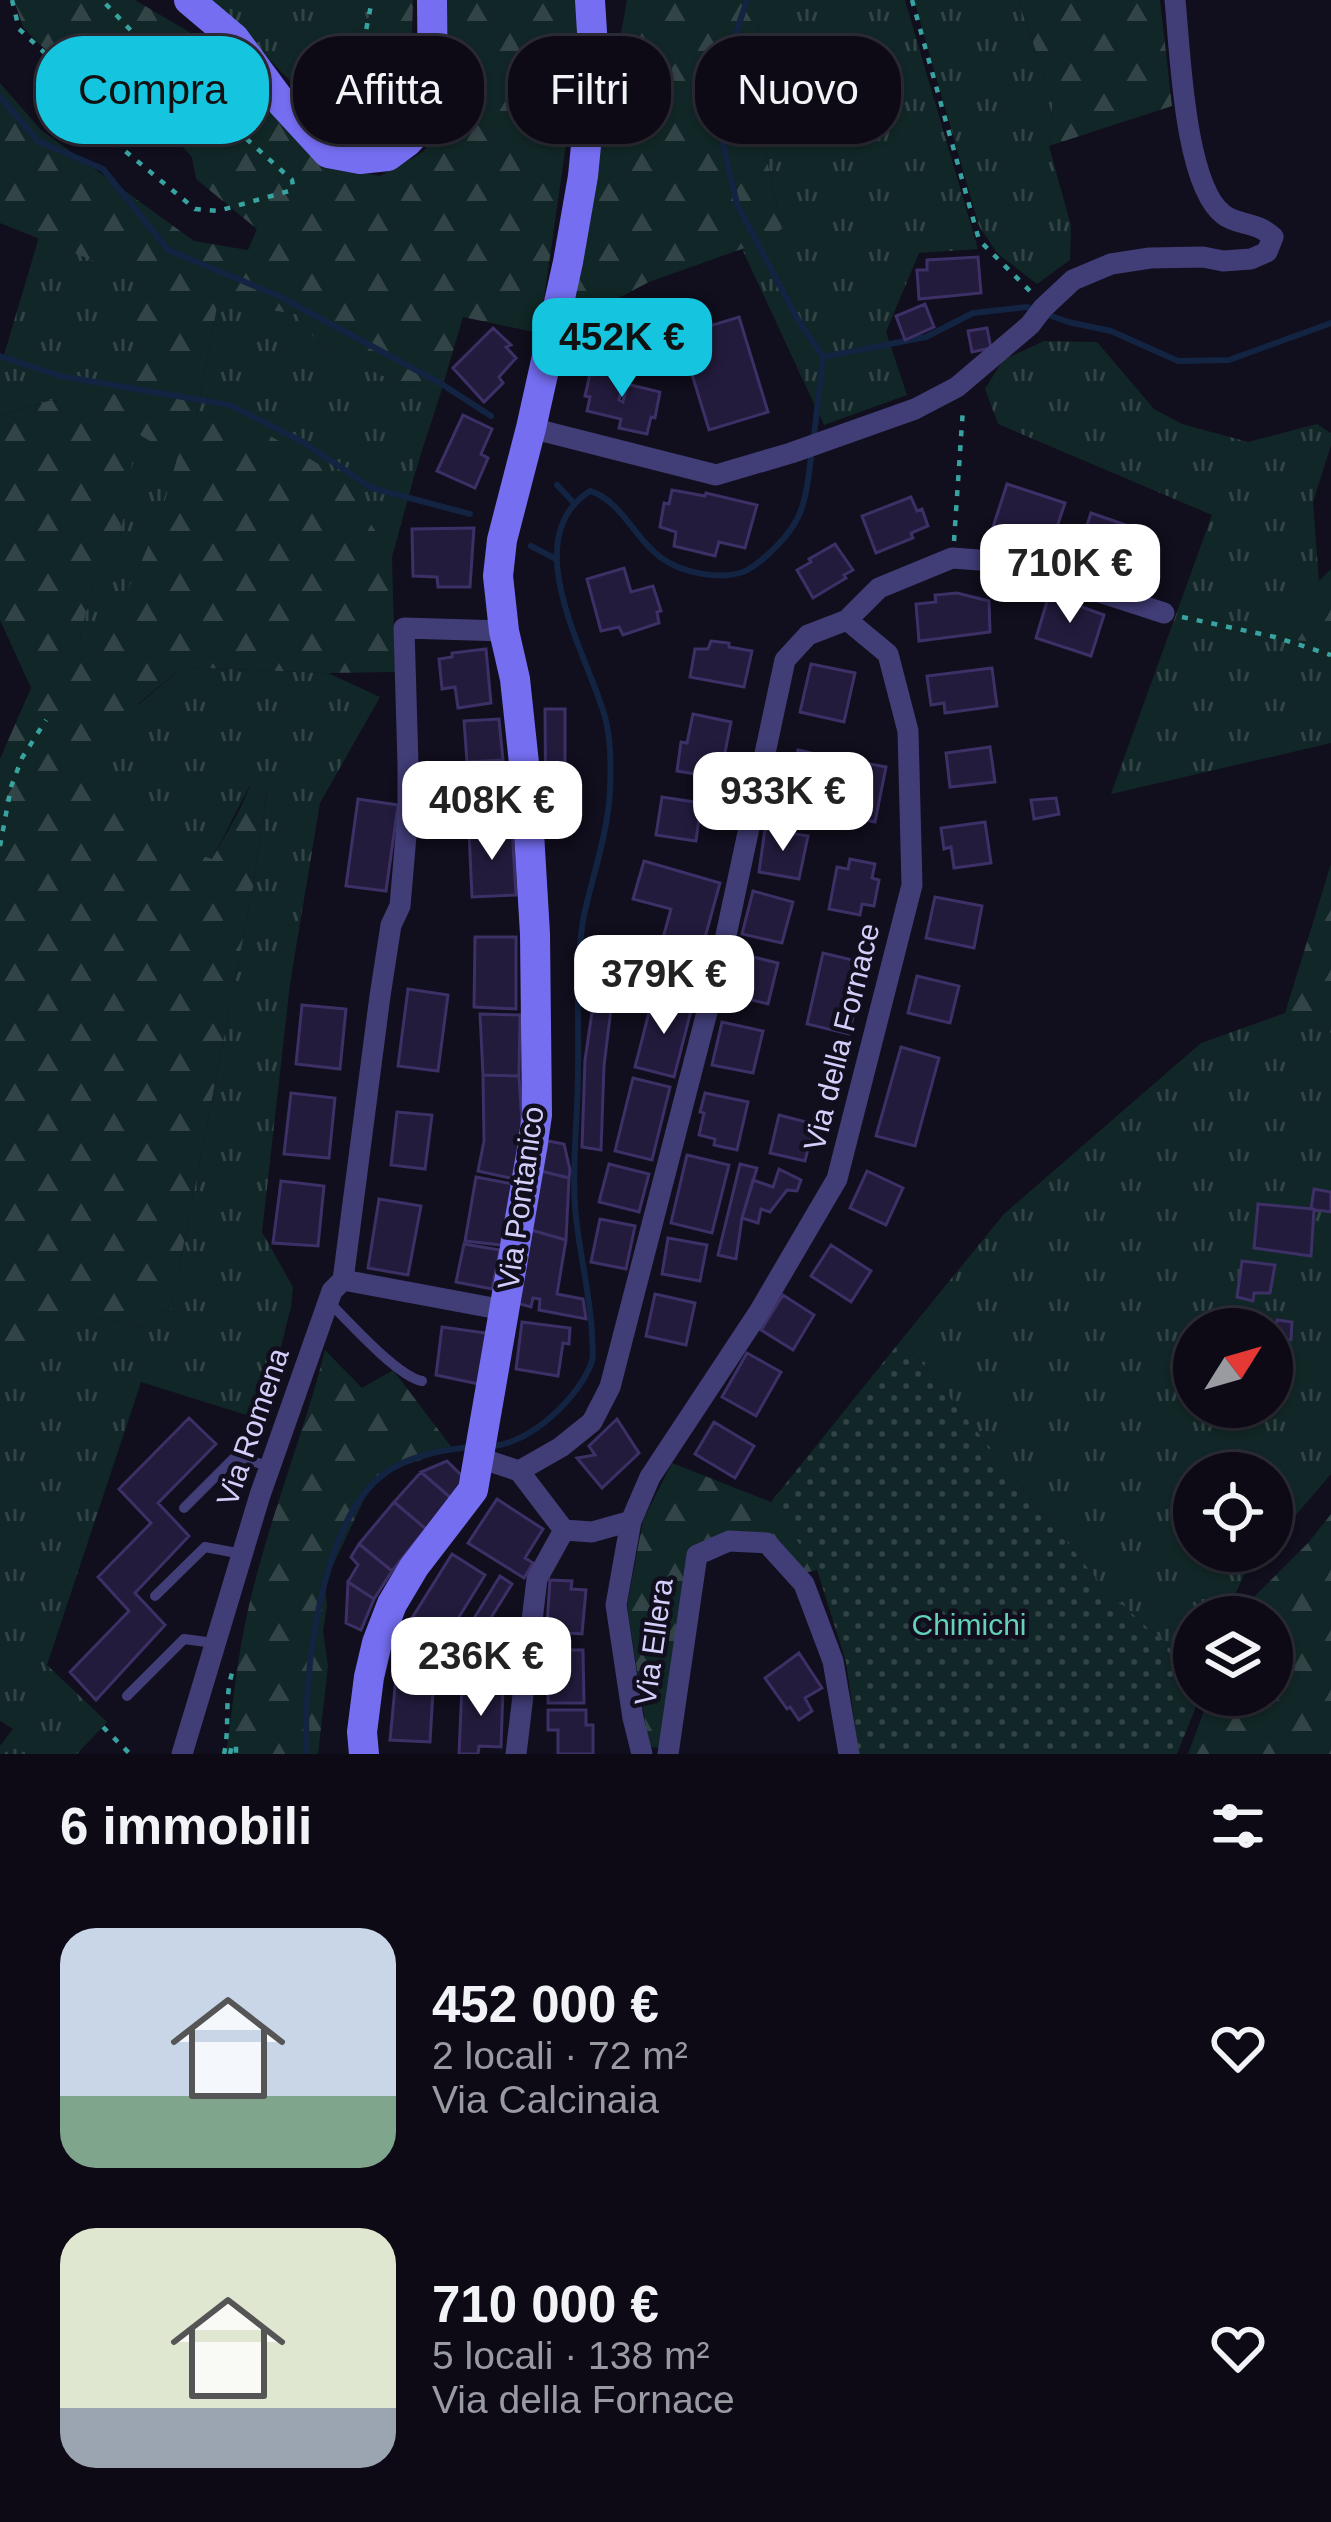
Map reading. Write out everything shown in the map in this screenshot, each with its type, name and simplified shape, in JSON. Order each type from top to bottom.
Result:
[{"type":"street","points":[[189,0],[234,38],[282,103],[328,153],[360,159],[388,156],[425,123],[433,100],[432,0]]},
{"type":"street","name":"Via Pontanico","points":[[364,1754],[362,1732],[376,1643],[414,1567],[472,1490],[537,1115],[535,934],[526,782],[498,575],[583,176],[594,64],[590,0]]},
{"type":"street","points":[[531,428],[716,476],[915,409],[964,381],[1073,280],[1112,264],[1203,257],[1251,259],[1267,251],[1274,237],[1262,226],[1225,216],[1211,201],[1199,174],[1189,133],[1175,0]]},
{"type":"street","points":[[519,1471],[592,1422],[610,1387],[722,954],[785,660],[808,635],[847,620],[879,588],[952,558],[1007,562],[1164,613]]},
{"type":"street","name":"Via della Fornace","points":[[631,1521],[650,1477],[760,1312],[837,1179],[912,885],[908,731],[888,654],[847,620]]},
{"type":"street","points":[[504,631],[404,628],[408,764],[402,885],[380,996],[344,1280],[504,1310]]},
{"type":"street","name":"Via Romena","points":[[182,1754],[269,1466],[332,1291],[344,1280]]},
{"type":"street","points":[[480,1455],[519,1471],[564,1531]]},
{"type":"street","points":[[564,1531],[592,1532],[631,1521]]},
{"type":"street","name":"Via Ellera","points":[[631,1521],[616,1605],[642,1754]]},
{"type":"street","points":[[517,1754],[537,1579],[564,1531]]},
{"type":"street","name":"Via Ellera","points":[[668,1754],[698,1555],[728,1541],[767,1544],[805,1584],[834,1665],[849,1754]]},
{"type":"lane","points":[[328,1301],[381,1353],[412,1379],[422,1381]]},
{"type":"lane","points":[[184,1508],[235,1457],[269,1466]]},
{"type":"lane","points":[[155,1597],[205,1547],[242,1554]]},
{"type":"lane","points":[[127,1696],[184,1639],[214,1643]]},
{"type":"path","points":[[12,0],[19,29],[92,96],[113,141],[195,209],[218,211],[289,191],[292,180],[156,57],[102,0]]},
{"type":"path","points":[[342,155],[372,0]]},
{"type":"path","points":[[912,0],[979,240],[1027,285],[1036,317]]},
{"type":"path","points":[[952,558],[964,381]]},
{"type":"path","points":[[1164,613],[1275,637],[1331,655]]},
{"type":"path","points":[[0,846],[11,787],[46,719]]},
{"type":"path","points":[[230,1754],[226,1698],[232,1673]]},
{"type":"path","points":[[103,1727],[130,1754]]},
{"type":"green space","points":[[14,0],[135,0],[196,36],[36,36],[36,41],[23,27]]},
{"type":"green space","points":[[211,0],[373,0],[373,13],[351,36],[293,36],[293,82],[269,58],[269,36],[248,36]]},
{"type":"green space","points":[[373,0],[413,0],[412,36],[351,36],[373,13]]},
{"type":"green space","points":[[442,0],[581,0],[586,36],[508,36],[508,144],[566,144],[539,333],[463,317],[441,392],[398,383],[321,346],[296,314],[218,302],[197,412],[231,413],[341,477],[392,557],[395,672],[183,667],[139,703],[136,737],[92,744],[115,799],[158,841],[212,859],[250,786],[267,791],[253,887],[171,1310],[157,1312],[142,1327],[86,1316],[37,1333],[0,1372],[0,759],[31,688],[0,620],[0,416],[48,401],[134,392],[134,277],[0,223],[0,83],[36,124],[36,144],[60,144],[194,241],[248,250],[257,229],[196,179],[192,157],[180,144],[269,144],[269,108],[293,130],[293,144],[308,144],[333,167],[380,176],[429,144],[484,144],[484,36],[442,36]],"holes":[[[137,433],[177,458],[141,562],[84,657],[80,637],[96,572],[120,538]]]},
{"type":"green space","points":[[627,0],[767,0],[758,36],[695,36],[695,144],[764,144],[782,229],[742,249],[649,282],[567,325],[600,144],[671,144],[671,36],[620,36]]},
{"type":"green space","points":[[767,0],[905,0],[978,249],[919,253],[886,332],[907,395],[824,425],[742,249],[782,229],[764,144],[901,144],[901,36],[758,36]]},
{"type":"green space","points":[[914,0],[1018,0],[1053,100],[1049,146],[1071,226],[1070,260],[1037,284],[997,253],[979,226]]},
{"type":"green space","points":[[1018,0],[1160,0],[1172,106],[1049,146],[1053,100]]},
{"type":"green space","points":[[39,237],[134,277],[134,393],[48,401],[0,416],[0,354],[4,355]]},
{"type":"green space","points":[[218,301],[296,314],[321,346],[398,383],[441,392],[392,557],[340,477],[197,413]]},
{"type":"green space","points":[[1044,341],[1097,342],[1154,409],[1182,424],[1248,442],[1317,424],[1331,433],[1313,502],[1319,581],[1282,638],[1331,643],[1331,743],[1111,794],[1212,515],[998,424],[985,389],[1003,360]]},
{"type":"green space","points":[[136,432],[177,457],[164,512],[122,604],[84,659],[80,637],[96,572],[120,537]]},
{"type":"green space","points":[[1331,569],[1331,643],[1281,639],[1319,581]]},
{"type":"green space","points":[[183,667],[328,673],[380,697],[320,803],[290,984],[262,1232],[293,1287],[291,1307],[262,1420],[141,1382],[47,1665],[107,1722],[77,1754],[0,1754],[0,1746],[13,1729],[0,1721],[0,1372],[37,1333],[86,1316],[142,1327],[157,1312],[171,1310],[253,887],[267,792],[249,787],[212,859],[158,841],[114,799],[92,744]]},
{"type":"green space","points":[[1331,864],[1331,1033],[1285,1013]]},
{"type":"green space","points":[[1285,1013],[1331,1033],[1331,1474],[1293,1518],[1293,1452],[1173,1452],[1173,1572],[1247,1572],[1234,1596],[1173,1596],[1173,1651],[1104,1588],[902,1339],[1004,1214],[1201,1043]]},
{"type":"green space","name":"Chimichi","points":[[902,1339],[1104,1588],[1173,1651],[1173,1716],[1192,1716],[1177,1754],[859,1754],[846,1662],[817,1570],[771,1502]]},
{"type":"green space","points":[[325,1350],[362,1388],[393,1370],[453,1449],[391,1470],[369,1489],[324,1584],[328,1666],[318,1754],[226,1754],[251,1599]]},
{"type":"green space","points":[[672,1463],[771,1502],[817,1570],[804,1573],[731,1532],[703,1541],[687,1558],[661,1748],[649,1747],[627,1606],[643,1520]]},
{"type":"green space","points":[[1331,1514],[1331,1754],[1188,1754],[1202,1716],[1293,1716],[1293,1596],[1255,1596],[1279,1572],[1293,1572],[1293,1558]]},
{"type":"building","points":[[978,257],[981,293],[919,299],[917,270],[927,270],[927,260]]},
{"type":"building","points":[[925,304],[934,327],[905,340],[896,316]]},
{"type":"building","points":[[739,317],[768,412],[709,430],[680,335]]},
{"type":"building","points":[[493,328],[511,345],[506,347],[516,358],[499,377],[503,383],[484,402],[453,368]]},
{"type":"building","points":[[987,328],[991,348],[972,352],[968,331]]},
{"type":"building","points":[[606,366],[626,373],[619,400],[623,402],[627,384],[660,392],[647,434],[619,428],[621,419],[587,411],[590,374],[603,373]]},
{"type":"building","points":[[463,415],[492,429],[481,454],[488,458],[475,488],[437,471]]},
{"type":"building","points":[[1007,484],[1065,503],[1050,548],[993,527]]},
{"type":"building","points":[[672,490],[757,505],[745,548],[719,542],[715,556],[674,546],[676,532],[660,527]]},
{"type":"building","points":[[911,497],[928,526],[911,533],[913,538],[876,553],[862,516]]},
{"type":"building","points":[[1091,513],[1149,533],[1135,577],[1076,559]]},
{"type":"building","points":[[474,528],[470,587],[438,587],[437,577],[413,576],[412,529]]},
{"type":"building","points":[[835,544],[853,570],[813,598],[797,570]]},
{"type":"building","points":[[624,568],[631,592],[653,586],[661,611],[657,612],[659,623],[623,635],[619,627],[601,631],[587,579]]},
{"type":"building","points":[[957,593],[989,601],[990,632],[919,641],[916,604],[936,602],[935,595]]},
{"type":"building","points":[[1049,595],[1104,615],[1091,656],[1036,638]]},
{"type":"building","points":[[711,641],[752,651],[744,687],[690,677],[695,649],[708,649]]},
{"type":"building","points":[[486,649],[491,703],[458,708],[455,687],[442,689],[439,659]]},
{"type":"building","points":[[811,664],[855,673],[844,722],[800,712]]},
{"type":"building","points":[[992,668],[997,706],[945,713],[944,703],[931,705],[927,676]]},
{"type":"building","points":[[545,709],[565,709],[565,831],[546,831]]},
{"type":"building","points":[[693,714],[731,722],[720,778],[677,771],[681,742],[687,743]]},
{"type":"building","points":[[499,719],[503,760],[467,762],[464,721]]},
{"type":"building","points":[[990,747],[995,782],[950,787],[946,753]]},
{"type":"building","points":[[798,750],[824,756],[823,765],[853,770],[854,761],[886,767],[875,822],[787,805]]},
{"type":"building","points":[[496,779],[496,784],[522,784],[511,818],[459,822],[456,783]]},
{"type":"building","points":[[439,784],[441,802],[416,803],[418,785]]},
{"type":"building","points":[[662,797],[701,803],[696,841],[656,835]]},
{"type":"building","points":[[1056,798],[1059,814],[1034,819],[1031,800]]},
{"type":"building","points":[[358,799],[398,805],[386,891],[346,886]]},
{"type":"building","points":[[985,822],[991,863],[954,868],[951,847],[944,849],[941,828]]},
{"type":"building","points":[[512,827],[516,895],[472,897],[469,832]]},
{"type":"building","points":[[765,829],[808,836],[799,879],[759,872]]},
{"type":"building","points":[[850,859],[875,864],[872,878],[879,880],[874,906],[862,904],[860,915],[829,909],[837,867],[848,869]]},
{"type":"building","points":[[644,861],[720,883],[691,989],[652,978],[671,909],[633,899]]},
{"type":"building","points":[[753,891],[793,902],[782,943],[742,934]]},
{"type":"building","points":[[935,897],[982,906],[974,948],[926,938]]},
{"type":"building","points":[[475,937],[516,937],[516,1009],[474,1007]]},
{"type":"building","points":[[737,953],[778,963],[768,1004],[727,994]]},
{"type":"building","points":[[823,953],[865,963],[849,1034],[807,1024]]},
{"type":"building","points":[[604,959],[632,963],[627,980],[600,975]]},
{"type":"building","points":[[917,976],[959,986],[950,1023],[908,1013]]},
{"type":"building","points":[[597,978],[614,984],[601,1150],[582,1147],[585,1060]]},
{"type":"building","points":[[408,989],[448,995],[438,1071],[398,1066]]},
{"type":"building","points":[[653,997],[692,1007],[674,1077],[635,1067]]},
{"type":"building","points":[[302,1005],[346,1009],[340,1069],[296,1064]]},
{"type":"building","points":[[480,1014],[520,1015],[519,1076],[483,1075]]},
{"type":"building","points":[[722,1022],[763,1031],[753,1073],[712,1065]]},
{"type":"building","points":[[901,1047],[939,1058],[915,1146],[876,1136]]},
{"type":"building","points":[[483,1075],[519,1076],[523,1139],[515,1179],[478,1171],[484,1141]]},
{"type":"building","points":[[633,1078],[670,1087],[652,1160],[615,1151]]},
{"type":"building","points":[[291,1093],[335,1098],[329,1158],[284,1154]]},
{"type":"building","points":[[705,1093],[748,1102],[737,1150],[714,1145],[715,1139],[699,1135]]},
{"type":"building","points":[[397,1112],[432,1115],[425,1169],[391,1165]]},
{"type":"building","points":[[779,1115],[814,1124],[805,1161],[770,1153]]},
{"type":"building","points":[[548,1141],[564,1144],[569,1178],[541,1171]]},
{"type":"building","points":[[687,1155],[729,1165],[712,1233],[671,1223]]},
{"type":"building","points":[[609,1164],[649,1174],[639,1212],[599,1202]]},
{"type":"building","points":[[740,1164],[757,1168],[736,1259],[718,1255]]},
{"type":"building","points":[[779,1169],[801,1180],[797,1191],[787,1190],[770,1212],[761,1209],[758,1223],[742,1218],[753,1180],[773,1187]]},
{"type":"building","points":[[541,1171],[569,1178],[566,1240],[531,1230]]},
{"type":"building","points":[[867,1171],[903,1188],[886,1225],[850,1208]]},
{"type":"building","points":[[476,1177],[513,1184],[501,1245],[465,1241]]},
{"type":"building","points":[[281,1181],[324,1186],[318,1246],[273,1243]]},
{"type":"building","points":[[1314,1189],[1331,1192],[1331,1212],[1311,1209]]},
{"type":"building","points":[[379,1199],[421,1206],[408,1275],[368,1268]]},
{"type":"building","points":[[1258,1204],[1314,1209],[1311,1256],[1254,1248]]},
{"type":"building","points":[[600,1219],[635,1226],[626,1269],[591,1262]]},
{"type":"building","points":[[531,1230],[566,1240],[557,1294],[583,1299],[586,1319],[539,1310],[540,1299],[533,1298],[531,1307],[516,1303]]},
{"type":"building","points":[[668,1238],[707,1245],[700,1281],[662,1274]]},
{"type":"building","points":[[464,1244],[500,1250],[492,1289],[456,1282]]},
{"type":"building","points":[[831,1245],[871,1271],[851,1302],[811,1276]]},
{"type":"building","points":[[1242,1261],[1275,1265],[1270,1293],[1254,1293],[1253,1301],[1237,1297]]},
{"type":"building","points":[[655,1294],[695,1303],[686,1345],[646,1336]]},
{"type":"building","points":[[783,1295],[814,1315],[793,1350],[761,1330]]},
{"type":"building","points":[[522,1322],[570,1328],[558,1376],[516,1369]]},
{"type":"building","points":[[442,1327],[493,1334],[483,1385],[436,1375]]},
{"type":"building","points":[[747,1353],[781,1372],[756,1416],[722,1397]]},
{"type":"building","points":[[189,1418],[216,1444],[158,1503],[189,1536],[135,1593],[165,1625],[96,1700],[70,1672],[129,1611],[98,1577],[151,1523],[119,1489]]},
{"type":"building","points":[[617,1419],[639,1453],[602,1488],[577,1458],[595,1455],[589,1446]]},
{"type":"building","points":[[714,1422],[754,1446],[735,1478],[695,1454]]},
{"type":"building","points":[[447,1461],[464,1478],[452,1499],[421,1472]]},
{"type":"building","points":[[421,1472],[452,1499],[426,1529],[394,1502]]},
{"type":"building","points":[[497,1499],[543,1529],[525,1558],[533,1563],[524,1578],[468,1543]]},
{"type":"building","points":[[394,1502],[426,1529],[392,1571],[359,1544]]},
{"type":"building","points":[[359,1544],[392,1571],[374,1599],[348,1582],[358,1565],[351,1557]]},
{"type":"building","points":[[452,1554],[485,1575],[441,1646],[407,1626]]},
{"type":"building","points":[[500,1576],[512,1584],[482,1632],[470,1625]]},
{"type":"building","points":[[550,1580],[572,1581],[571,1589],[586,1590],[582,1634],[568,1633],[567,1642],[546,1640]]},
{"type":"building","points":[[348,1582],[374,1599],[361,1630],[346,1623]]},
{"type":"building","points":[[525,1630],[523,1672],[482,1671],[485,1632]]},
{"type":"building","points":[[548,1650],[583,1650],[584,1703],[548,1703]]},
{"type":"building","points":[[799,1653],[822,1688],[805,1698],[812,1711],[799,1720],[765,1678]]},
{"type":"building","points":[[398,1656],[435,1657],[430,1742],[390,1740]]},
{"type":"building","points":[[462,1686],[503,1688],[501,1747],[479,1746],[478,1754],[459,1754]]},
{"type":"building","points":[[548,1710],[586,1710],[586,1725],[593,1725],[593,1754],[558,1754],[558,1730],[548,1730]]},
{"type":"waterway","points":[[747,0],[728,57],[723,144],[737,204],[823,357],[814,436]]},
{"type":"waterway","points":[[0,97],[38,141],[103,169],[168,250],[279,296],[491,416]]},
{"type":"waterway","points":[[823,357],[926,337],[973,313],[1027,307],[1111,331],[1178,361],[1229,360],[1331,323]]},
{"type":"waterway","points":[[0,356],[60,376],[230,405],[303,442],[372,488],[470,514]]},
{"type":"waterway","points":[[492,1446],[522,1437],[552,1416],[577,1389],[593,1355],[575,1200],[578,972],[584,915],[609,806],[610,753],[605,717],[563,599],[558,538],[568,512],[590,491],[611,503],[653,551],[671,564],[712,575],[743,572],[772,550],[796,521],[812,449]]},
{"type":"waterway","points":[[557,485],[573,502]]},
{"type":"waterway","points":[[531,546],[556,559]]},
{"type":"waterway","points":[[307,1754],[312,1645],[330,1564],[344,1527],[362,1496],[393,1468],[427,1454],[473,1447]]}]
